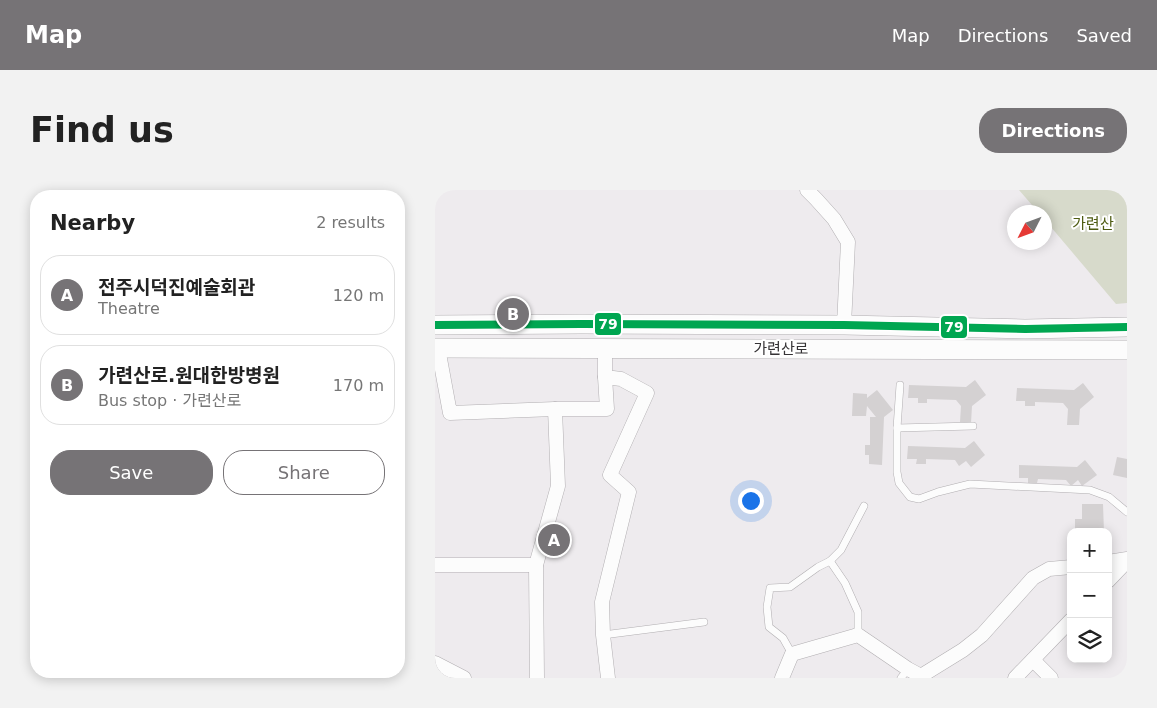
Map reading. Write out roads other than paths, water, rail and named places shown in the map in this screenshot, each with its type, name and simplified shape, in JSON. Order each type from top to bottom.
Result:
[{"type":"street","points":[[807,190],[834,219],[848,242],[844,325]]},
{"type":"street","name":"가련산로","points":[[435,325],[844,325],[1025,329],[1127,327]]},
{"type":"street","points":[[437,348],[450,413],[555,409],[607,410],[605,349]]},
{"type":"street","name":"가련산로","points":[[437,348],[1127,350]]},
{"type":"street","points":[[605,377],[621,379],[647,393],[610,475],[629,492],[602,602],[603,635],[608,678]]},
{"type":"street","points":[[537,678],[536,565],[558,486],[555,409]]},
{"type":"street","points":[[1112,562],[1127,560]]},
{"type":"street","points":[[1112,577],[1127,560]]},
{"type":"street","points":[[435,565],[536,565]]},
{"type":"street","points":[[782,678],[792,654],[858,635],[904,674],[921,677],[983,635],[1033,578],[1049,569],[1067,567]]},
{"type":"street","points":[[1015,678],[1067,624]]},
{"type":"street","points":[[1033,660],[1051,678]]},
{"type":"street","points":[[435,663],[463,678]]},
{"type":"lane","points":[[900,385],[897,428],[897,472],[899,483],[910,497],[919,499],[970,484],[1091,490],[1109,497],[1127,512]]},
{"type":"lane","points":[[897,428],[973,426]]},
{"type":"lane","points":[[792,654],[783,638],[769,627],[767,607],[769,588],[790,587],[830,560],[841,550],[864,506]]},
{"type":"lane","points":[[830,560],[859,612],[858,635]]},
{"type":"lane","points":[[603,635],[704,622]]},
{"type":"place","name":"가련산로.원대한방병원","points":[[513,314]]},
{"type":"place","name":"전주시덕진예술회관","points":[[554,540]]},
{"type":"park label","name":"가련산","points":[[1093,224]]}]
